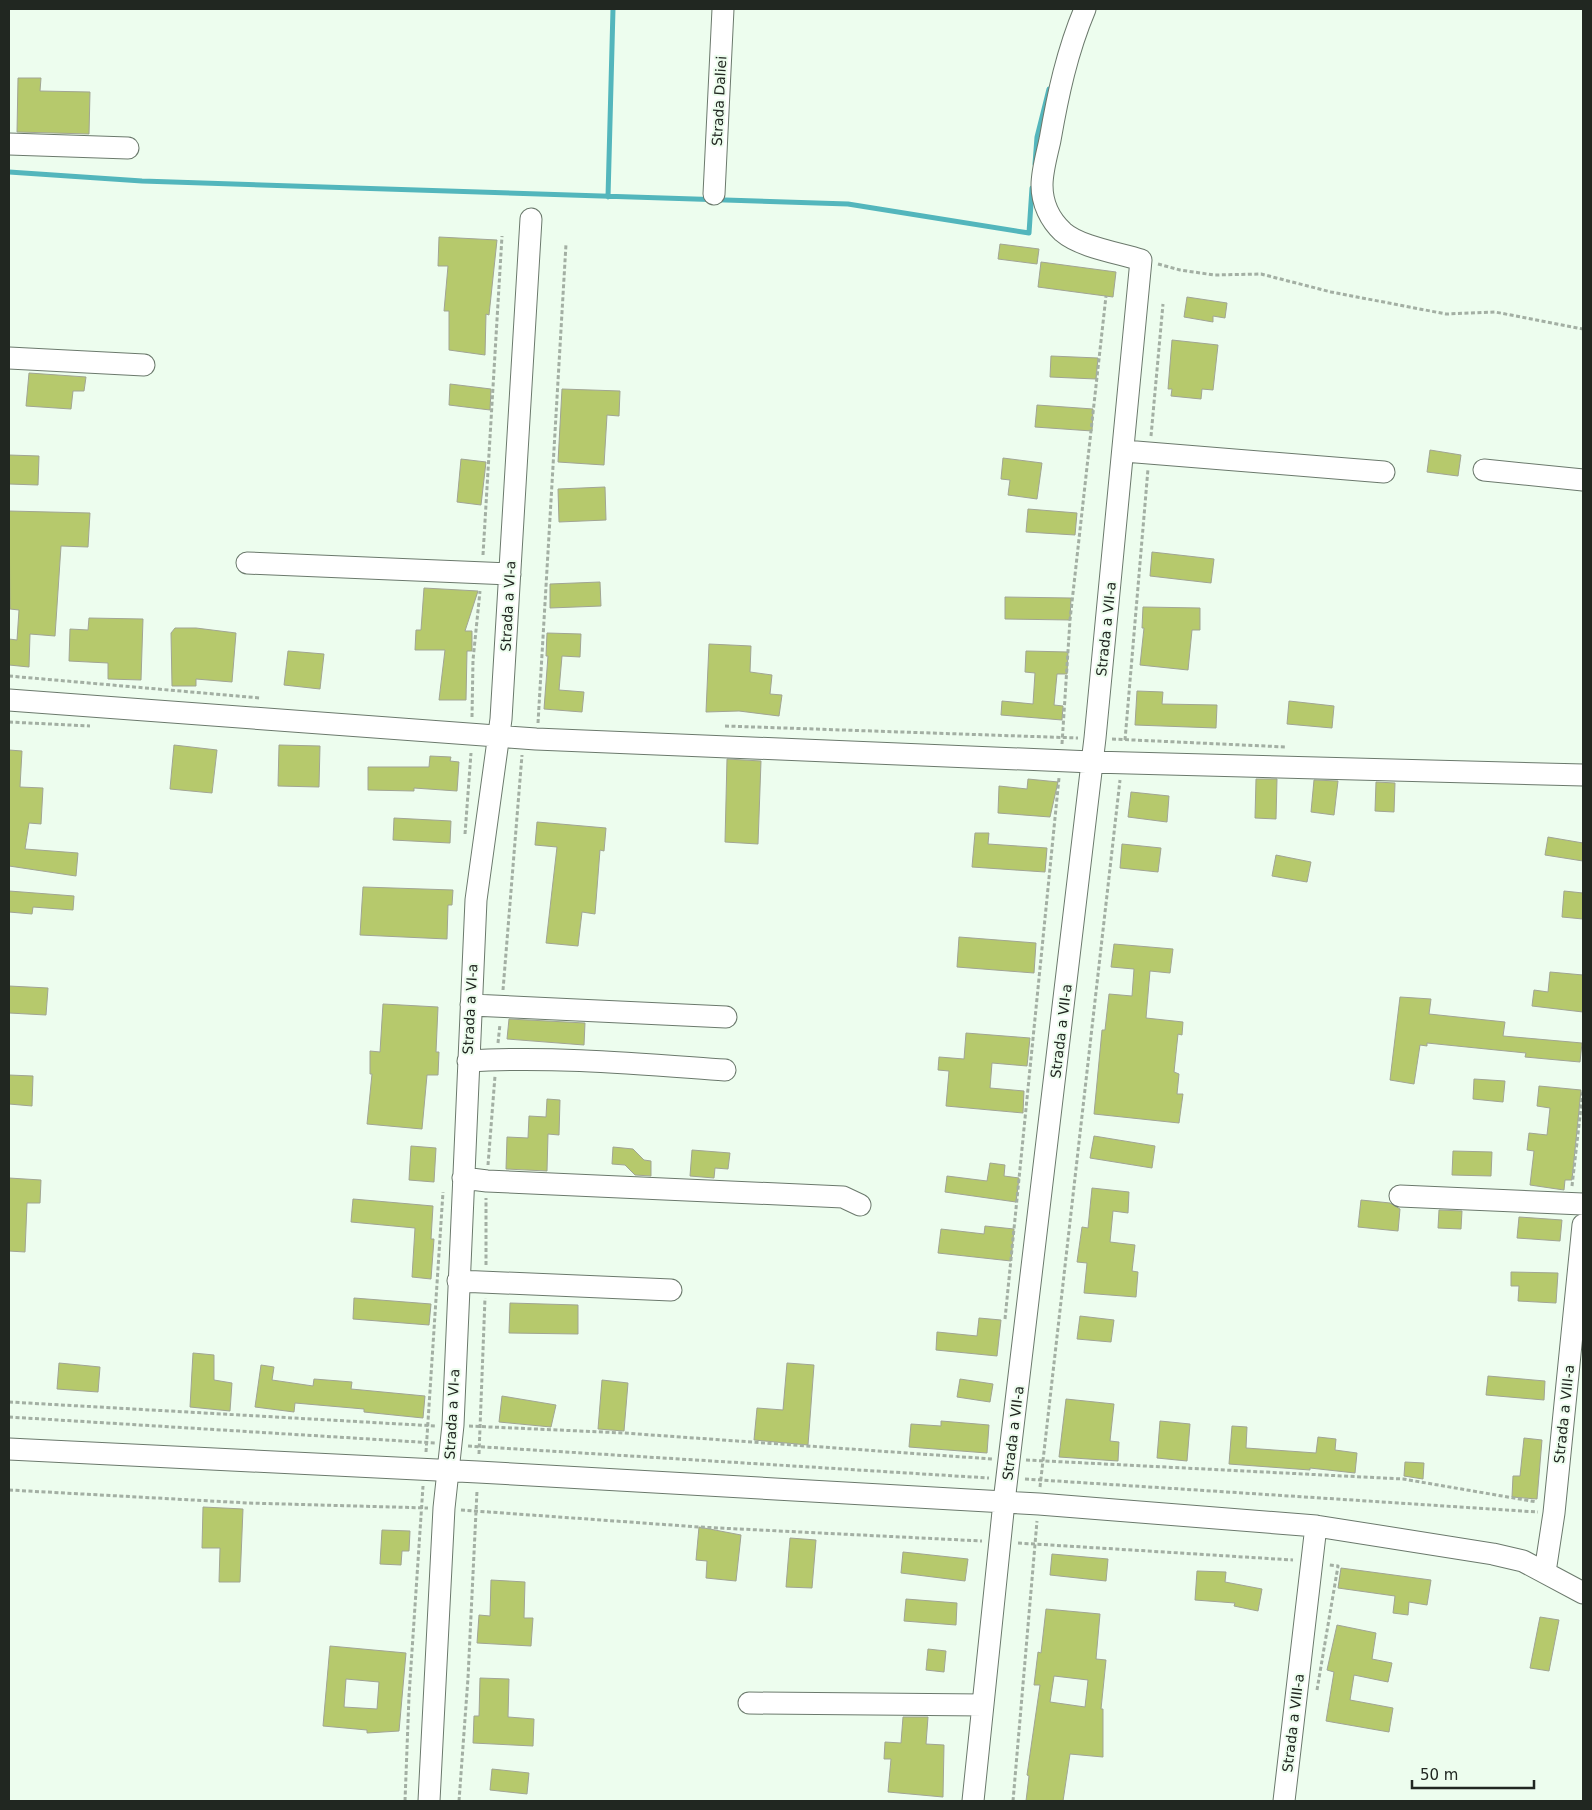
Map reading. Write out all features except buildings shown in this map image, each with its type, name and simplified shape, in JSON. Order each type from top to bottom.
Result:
[{"type":"street","name":"Strada Daliei","points":[[714,194],[726,9]]},
{"type":"street","points":[[1085,9],[1072,39],[1060,80],[1042,184],[1045,205],[1053,221],[1064,233],[1080,241],[1141,260]]},
{"type":"street","points":[[9,144],[128,148]]},
{"type":"street","name":"Strada a VI-a","points":[[429,1801],[444,1508],[450,1471],[452,1434],[476,900],[501,728],[531,219]]},
{"type":"street","name":"Strada a VII-a","points":[[973,1801],[1001,1542],[1004,1502],[1000,1461],[1095,738],[1141,260]]},
{"type":"street","points":[[9,358],[144,365]]},
{"type":"street","points":[[1124,450],[1384,472]]},
{"type":"street","points":[[1484,470],[1583,480]]},
{"type":"street","points":[[247,563],[510,574]]},
{"type":"street","points":[[9,700],[501,728],[535,726],[1092,762],[1583,776]]},
{"type":"street","points":[[471,1005],[726,1017]]},
{"type":"street","points":[[468,1061],[603,1062],[726,1070]]},
{"type":"street","points":[[463,1178],[486,1181],[843,1197],[860,1205]]},
{"type":"street","points":[[1400,1196],[1583,1204]]},
{"type":"street","name":"Strada a VIII-a","points":[[1545,1572],[1555,1509],[1583,1225]]},
{"type":"street","points":[[458,1281],[671,1290]]},
{"type":"street","points":[[9,1449],[478,1472],[1039,1504],[1316,1526],[1493,1554],[1523,1561],[1583,1594]]},
{"type":"street","name":"Strada a VIII-a","points":[[1284,1801],[1316,1526]]},
{"type":"street","points":[[749,1703],[983,1705]]},
{"type":"path","points":[[459,1801],[468,1678],[480,1447],[479,1427],[486,1283],[486,1181],[523,748],[535,726],[566,244]]},
{"type":"path","points":[[1141,260],[1180,270],[1214,274],[1261,274],[1331,292],[1446,314],[1495,312],[1583,329]]},
{"type":"path","points":[[1005,1325],[1061,760],[1070,620],[1106,296]]},
{"type":"path","points":[[1013,1801],[1039,1504],[1041,1460],[1125,739],[1163,304]]},
{"type":"path","points":[[9,676],[265,698]]},
{"type":"path","points":[[462,716],[501,728]]},
{"type":"path","points":[[717,726],[1125,739],[1294,747]]},
{"type":"path","points":[[9,1402],[419,1426],[452,1434],[480,1447],[1000,1461],[1041,1460],[1403,1479],[1555,1509]]},
{"type":"path","points":[[9,1417],[452,1434],[479,1427],[624,1433],[1000,1461],[1040,1480],[1555,1509]]},
{"type":"path","points":[[9,1490],[248,1504],[444,1508],[719,1528],[1001,1542],[1312,1562]]},
{"type":"waterway","points":[[608,197],[613,9]]},
{"type":"waterway","points":[[1035,164],[1037,137],[1049,89]]},
{"type":"waterway","points":[[9,172],[142,181],[848,204],[1029,233],[1032,188]]}]
